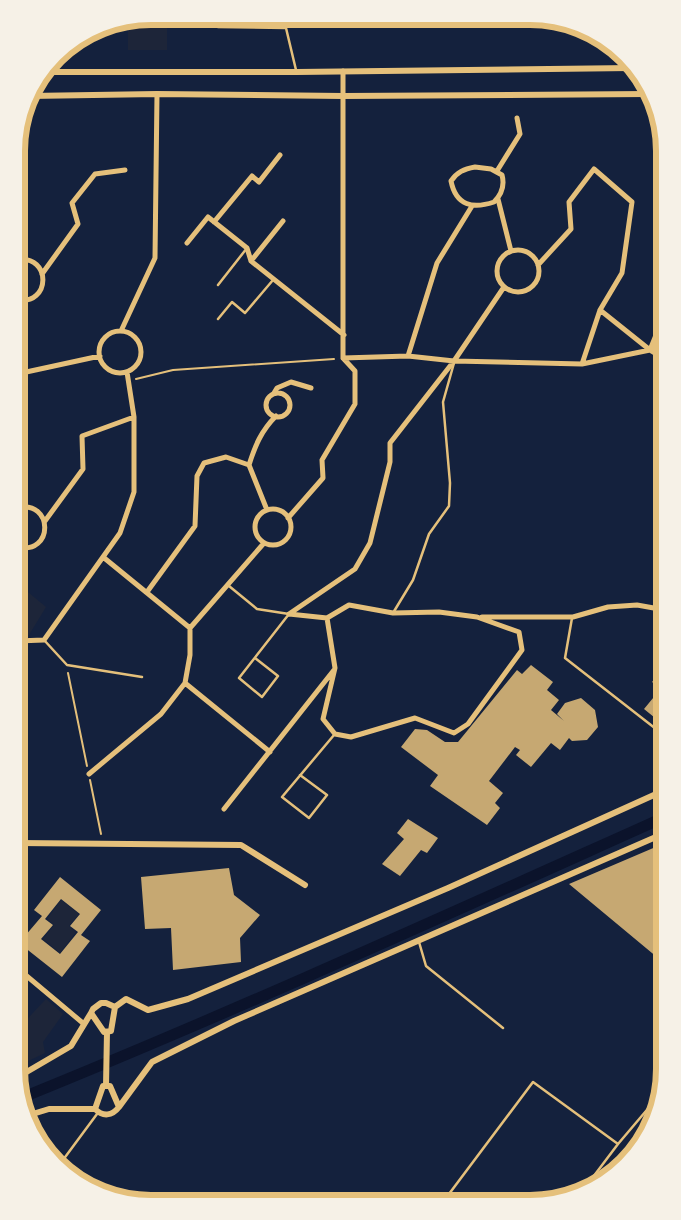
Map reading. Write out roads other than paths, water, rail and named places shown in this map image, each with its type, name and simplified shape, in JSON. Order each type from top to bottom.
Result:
[{"type":"street","points":[[53,72],[297,72],[625,68]]},
{"type":"street","points":[[288,518],[323,478],[322,460],[355,404],[355,371],[343,358],[343,71]]},
{"type":"street","points":[[38,96],[157,94],[343,96],[642,94]]},
{"type":"street","points":[[121,331],[155,258],[157,94]]},
{"type":"street","points":[[497,171],[520,134],[517,118]]},
{"type":"street","points":[[214,222],[252,176],[259,182],[280,155]]},
{"type":"street","points":[[475,167],[497,171],[502,175],[504,182],[498,199],[489,204],[472,206],[459,200],[454,194],[451,182],[459,172],[475,167]]},
{"type":"street","points":[[538,265],[570,229],[569,202],[594,169],[632,202],[622,273],[600,310],[582,364]]},
{"type":"street","points":[[42,274],[78,224],[72,203],[95,174],[125,170]]},
{"type":"street","points":[[498,199],[511,251]]},
{"type":"street","points":[[408,356],[437,263],[472,206]]},
{"type":"street","points":[[187,243],[208,217],[247,248],[252,261],[344,335]]},
{"type":"street","points":[[252,261],[282,221]]},
{"type":"street","points":[[518,250],[530,254],[538,265],[538,277],[530,288],[517,292],[510,291],[504,287],[497,274],[500,260],[511,251],[518,250]]},
{"type":"street","points":[[25,260],[30,260],[40,268],[42,274],[42,286],[35,296],[25,300]]},
{"type":"street","points":[[289,614],[355,569],[370,543],[390,462],[390,443],[454,361],[504,287]]},
{"type":"street","points":[[600,310],[656,354]]},
{"type":"street","points":[[121,331],[133,336],[140,346],[140,358],[138,364],[127,372],[120,373],[113,372],[102,362],[100,348],[107,336],[121,331]]},
{"type":"street","points":[[650,350],[656,335]]},
{"type":"street","points":[[343,358],[408,356],[454,361],[582,364],[650,350]]},
{"type":"street","points":[[25,372],[100,356]]},
{"type":"street","points":[[25,641],[44,640],[120,532],[134,492],[134,417],[127,372]]},
{"type":"street","points":[[274,394],[285,395],[290,402],[289,410],[280,416],[269,413],[266,406],[268,398],[274,394],[277,388],[291,382],[311,388]]},
{"type":"street","points":[[267,510],[248,465],[255,444],[265,427],[276,416]]},
{"type":"street","points":[[44,521],[83,470],[82,436],[134,417]]},
{"type":"street","points":[[147,592],[195,526],[197,476],[204,462],[226,457],[248,465]]},
{"type":"street","points":[[25,507],[30,507],[42,515],[46,528],[41,540],[30,548],[25,548]]},
{"type":"street","points":[[267,510],[279,510],[288,518],[290,530],[285,540],[275,545],[264,542],[256,534],[255,523],[258,517],[267,510]]},
{"type":"street","points":[[89,774],[161,714],[184,683],[190,655],[190,628],[264,542]]},
{"type":"street","points":[[103,556],[190,628]]},
{"type":"street","points":[[289,614],[327,618],[349,605],[393,613],[439,612],[477,617],[573,616],[608,607],[637,605],[656,608]]},
{"type":"street","points":[[327,618],[335,668],[323,719],[335,734],[351,736],[415,718],[454,733],[468,724],[522,650],[519,632],[477,617]]},
{"type":"street","points":[[224,809],[335,668]]},
{"type":"street","points":[[184,683],[270,752]]},
{"type":"street","points":[[107,1032],[111,1031],[115,1007],[126,999],[148,1010],[188,999],[448,888],[656,794]]},
{"type":"street","points":[[34,1114],[49,1109],[96,1111],[108,1115],[119,1107],[152,1062],[234,1021],[656,837]]},
{"type":"street","points":[[25,844],[241,845],[305,885]]},
{"type":"street","points":[[25,975],[84,1024]]},
{"type":"street","points":[[25,1072],[71,1046],[93,1009],[101,1003],[115,1007]]},
{"type":"street","points":[[91,1013],[104,1032],[107,1032]]},
{"type":"street","points":[[106,1086],[107,1032]]},
{"type":"street","points":[[96,1111],[103,1086],[106,1086]]},
{"type":"street","points":[[106,1086],[110,1086],[119,1107]]},
{"type":"lane","points":[[218,27],[286,28],[297,72]]},
{"type":"lane","points":[[218,285],[247,248]]},
{"type":"lane","points":[[218,319],[232,302],[245,313],[274,279]]},
{"type":"lane","points":[[393,613],[413,580],[429,534],[449,506],[450,483],[443,402],[454,361]]},
{"type":"lane","points":[[227,585],[257,610],[289,614]]},
{"type":"lane","points":[[255,658],[278,676],[262,697],[239,678],[289,614]]},
{"type":"lane","points":[[573,616],[565,658],[656,730]]},
{"type":"lane","points":[[44,640],[67,665],[142,677]]},
{"type":"lane","points":[[300,775],[327,794],[309,818],[282,797],[300,775],[335,734]]},
{"type":"lane","points":[[418,941],[426,966],[503,1028]]},
{"type":"lane","points":[[447,1195],[533,1082],[618,1144]]},
{"type":"lane","points":[[592,1179],[650,1107]]},
{"type":"lane","points":[[63,1159],[96,1111]]},
{"type":"waterway","points":[[28,1095],[264,996],[656,821]]}]
